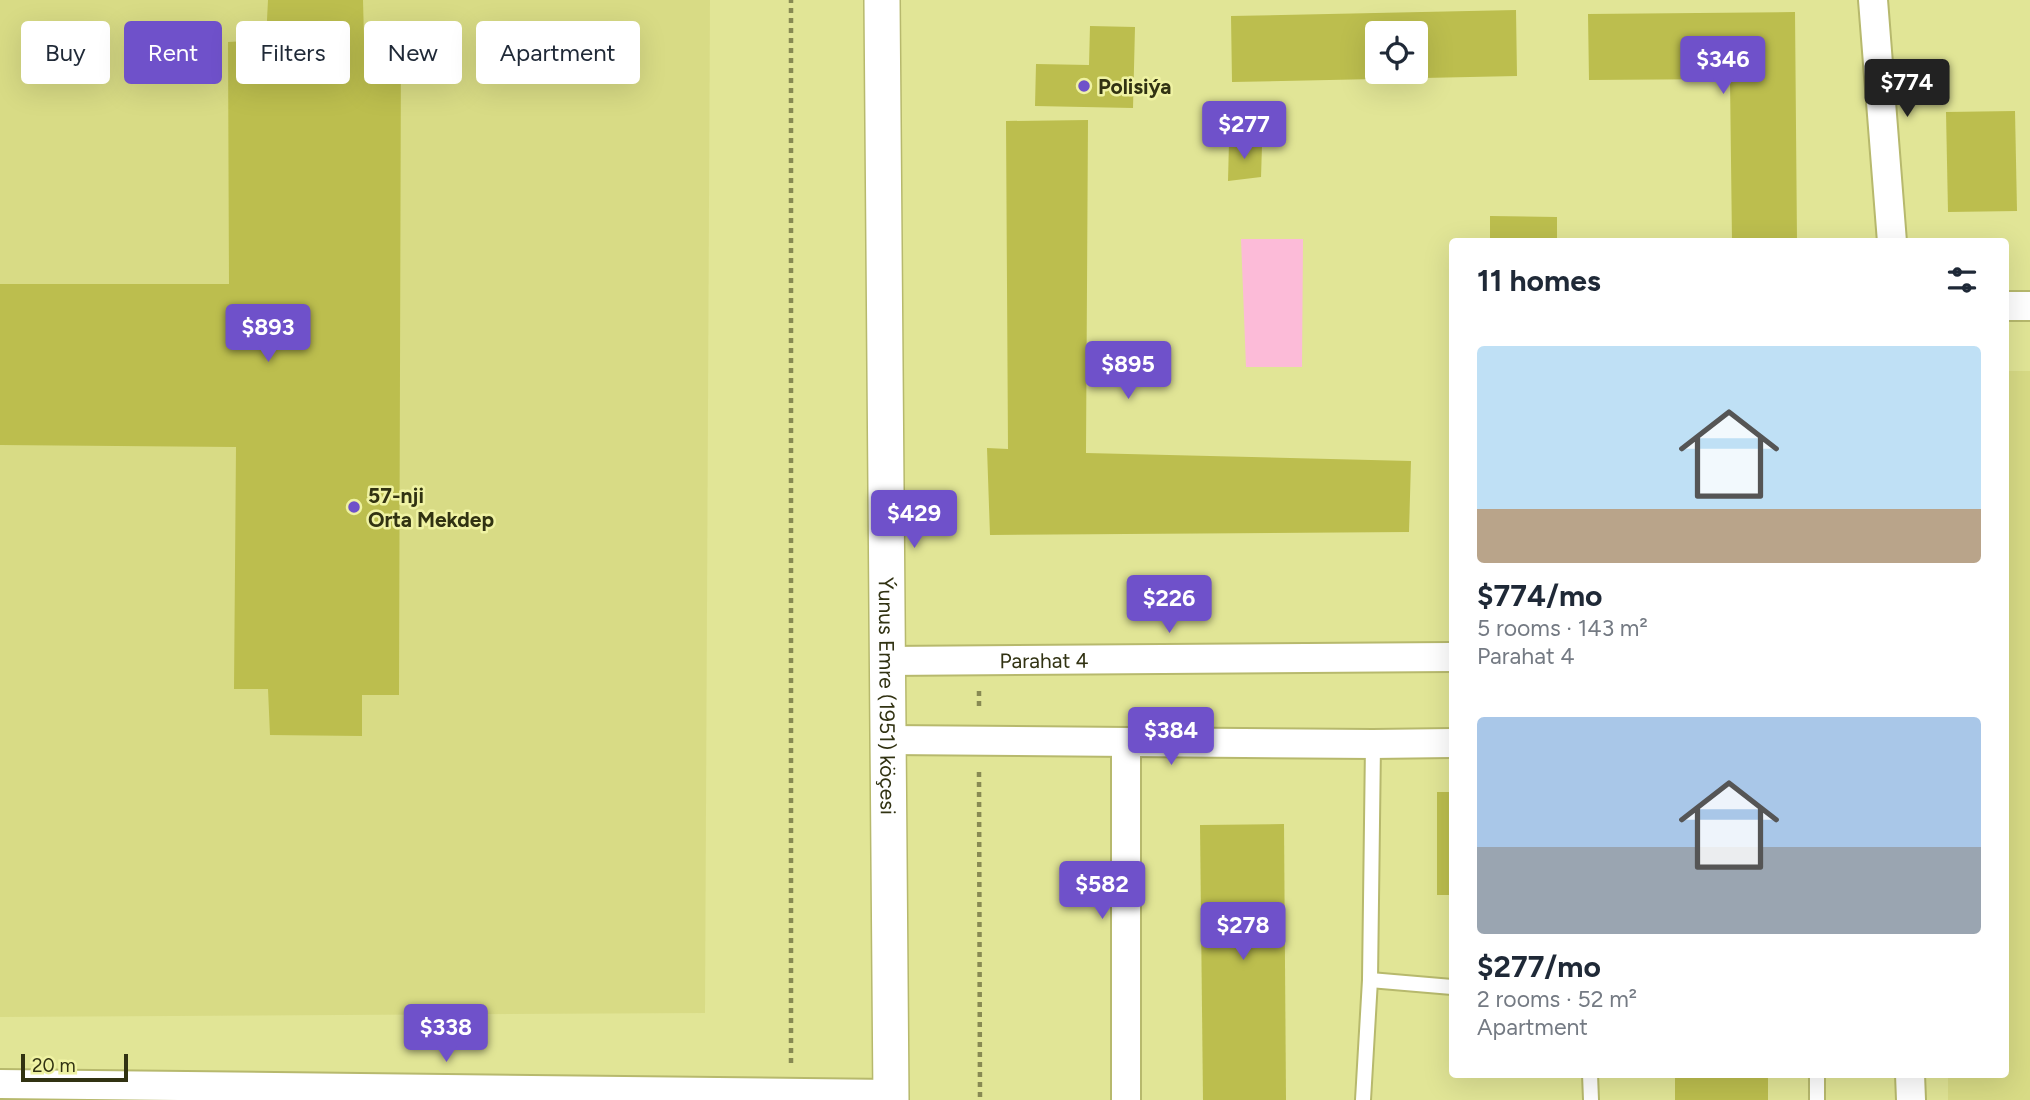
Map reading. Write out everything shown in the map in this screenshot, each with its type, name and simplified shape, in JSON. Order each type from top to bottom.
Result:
[{"type":"street","name":"Ýunus Emre (1951) köçesi","points":[[882,0],[891,1097]]},
{"type":"street","points":[[1873,0],[1892,238]]},
{"type":"street","points":[[2009,306],[2030,306]]},
{"type":"street","name":"Parahat 4","points":[[887,661],[1449,657]]},
{"type":"street","points":[[888,740],[1449,743]]},
{"type":"street","points":[[1126,742],[1126,1100]]},
{"type":"street","points":[[1910,1078],[1911,1100]]},
{"type":"street","points":[[0,1084],[215,1093],[645,1095],[791,1092],[891,1097]]},
{"type":"lane","points":[[1363,1100],[1370,980],[1373,744]]},
{"type":"lane","points":[[1370,980],[1449,988]]},
{"type":"lane","points":[[1590,1078],[1591,1100]]},
{"type":"lane","points":[[1817,1078],[1817,1100]]},
{"type":"path","points":[[791,0],[791,1092]]},
{"type":"path","points":[[979,661],[980,1100]]},
{"type":"shaded area","name":"57-nji Orta Mekdep","points":[[0,0],[710,0],[705,1013],[0,1017]]},
{"type":"shaded area","points":[[1241,239],[1303,239],[1302,367],[1246,367]]},
{"type":"shaded area","points":[[2009,371],[2030,371],[2030,1100],[1948,1100],[1948,1078],[2009,1078]]},
{"type":"building","points":[[268,0],[363,0],[364,84],[401,84],[399,695],[362,695],[362,736],[270,735],[268,689],[234,689],[236,447],[0,445],[0,284],[229,284],[228,42],[236,42],[236,84],[350,84],[350,21],[267,21]]},
{"type":"building","points":[[1516,10],[1517,76],[1428,78],[1428,21],[1365,21],[1365,79],[1232,82],[1231,16]]},
{"type":"building","points":[[1795,12],[1797,238],[1732,238],[1730,79],[1589,80],[1588,14]]},
{"type":"building","name":"Polisiýa","points":[[1090,26],[1135,27],[1133,108],[1035,106],[1036,64],[1089,65]]},
{"type":"building","points":[[2015,111],[2017,211],[1948,212],[1946,112]]},
{"type":"building","points":[[1088,120],[1086,453],[1411,461],[1409,532],[990,535],[987,448],[1008,449],[1006,121]]},
{"type":"building","points":[[1229,142],[1262,145],[1261,177],[1228,181]]},
{"type":"building","points":[[1490,216],[1557,217],[1557,238],[1490,238]]},
{"type":"building","points":[[1437,792],[1449,792],[1449,895],[1437,895]]},
{"type":"building","points":[[1284,824],[1286,1100],[1203,1100],[1200,825]]},
{"type":"building","points":[[1675,1078],[1768,1078],[1768,1100],[1675,1100]]},
{"type":"place","name":"Polisiýa","points":[[1084,86]]},
{"type":"place","name":"57-nji Orta Mekdep","points":[[354,507]]}]
